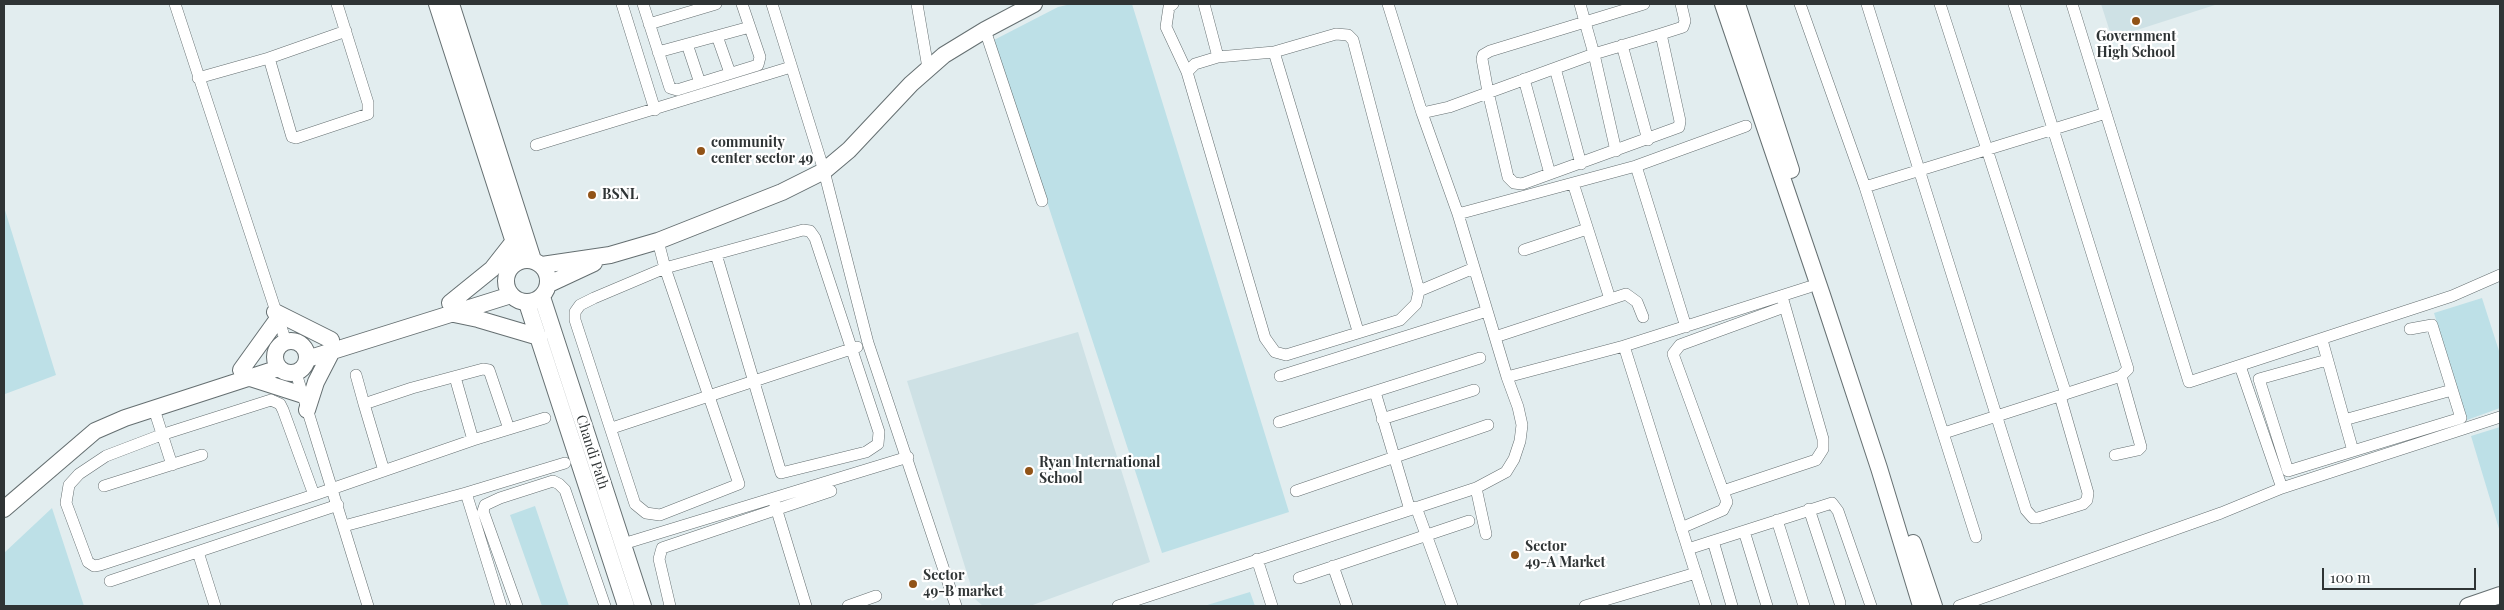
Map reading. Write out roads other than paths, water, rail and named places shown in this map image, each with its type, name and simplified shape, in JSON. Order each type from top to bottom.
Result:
[{"type":"main road","points":[[437,4],[514,241],[532,262],[548,274],[539,295]]},
{"type":"main road","points":[[450,4],[532,262]]},
{"type":"main road","points":[[610,255],[539,295],[516,299],[509,290],[509,271],[532,262],[610,255],[658,241],[782,192],[824,171],[849,150],[928,68],[984,30],[1034,4]]},
{"type":"main road","points":[[1723,4],[1828,313],[1921,606]]},
{"type":"main road","points":[[1740,7],[1934,606]]},
{"type":"main road","points":[[445,310],[492,269],[514,241]]},
{"type":"main road","points":[[306,354],[509,290]]},
{"type":"main road","name":"Chandi Path","points":[[539,295],[539,337],[626,606]]},
{"type":"main road","name":"Chandi Path","points":[[539,295],[643,606]]},
{"type":"main road","points":[[445,310],[539,337]]},
{"type":"main road","points":[[245,374],[276,316],[332,346]]},
{"type":"main road","points":[[286,342],[297,342],[306,354],[303,368],[296,373],[288,373],[277,363],[278,348],[286,342]]},
{"type":"main road","points":[[4,495],[79,431],[97,420],[145,400],[245,374],[305,403],[332,346]]},
{"type":"main road","points":[[4,509],[86,437],[124,418],[154,409],[277,363]]},
{"type":"main road","points":[[2468,606],[2500,594]]},
{"type":"street","points":[[175,4],[286,342]]},
{"type":"street","points":[[269,58],[292,137],[296,138],[368,114],[369,109],[337,4]]},
{"type":"street","points":[[622,4],[655,110]]},
{"type":"street","points":[[642,4],[670,88],[677,90],[758,65],[760,57],[742,4]]},
{"type":"street","points":[[649,24],[716,4]]},
{"type":"street","points":[[772,4],[824,171],[868,344],[908,457],[956,606]]},
{"type":"street","points":[[917,4],[928,68]]},
{"type":"street","points":[[1173,4],[1170,7],[1166,27],[1187,72],[1265,338],[1269,345],[1275,352],[1286,355],[1358,331],[1400,320],[1416,304],[1419,291],[1352,40],[1348,35],[1336,34],[1274,52],[1218,57],[1195,64],[1187,72]]},
{"type":"street","points":[[1204,4],[1218,57]]},
{"type":"street","points":[[1118,606],[1476,488],[1506,472],[1514,459],[1520,441],[1522,426],[1518,407],[1507,377],[1458,214],[1422,113],[1388,4]]},
{"type":"street","points":[[1580,4],[1594,54],[1616,151]]},
{"type":"street","points":[[1644,4],[1483,55],[1482,60],[1488,92],[1508,177],[1514,182],[1522,184],[1648,140],[1679,127],[1680,121],[1661,34]]},
{"type":"street","points":[[1422,113],[1449,107],[1594,54],[1682,27],[1685,21],[1681,4]]},
{"type":"street","points":[[1800,4],[1866,187],[1976,538]]},
{"type":"street","points":[[1867,4],[1921,170],[2026,510],[2031,516],[2038,518],[2083,504],[2087,500],[2088,493],[2063,395],[1988,149],[1940,4]]},
{"type":"street","points":[[1944,433],[2121,376],[2128,369],[2014,4]]},
{"type":"street","points":[[2072,4],[2189,382],[2452,296],[2500,276]]},
{"type":"street","points":[[658,52],[750,27]]},
{"type":"street","points":[[984,30],[1042,201]]},
{"type":"street","points":[[198,78],[269,58],[346,31]]},
{"type":"street","points":[[716,36],[730,73]]},
{"type":"street","points":[[687,44],[700,83]]},
{"type":"street","points":[[1622,46],[1648,140]]},
{"type":"street","points":[[1274,52],[1358,331]]},
{"type":"street","points":[[536,146],[791,67]]},
{"type":"street","points":[[1555,68],[1581,164]]},
{"type":"street","points":[[1524,79],[1550,174]]},
{"type":"street","points":[[1866,187],[2106,113]]},
{"type":"street","points":[[1458,214],[1636,166],[1746,126]]},
{"type":"street","points":[[1636,166],[1686,327]]},
{"type":"street","points":[[1573,183],[1610,299]]},
{"type":"street","points":[[1524,250],[1587,229]]},
{"type":"street","points":[[658,241],[665,268],[739,484],[660,515],[646,513],[636,504],[575,320],[575,312],[580,305],[594,298],[665,268],[803,230],[810,231],[815,238],[879,432],[878,444],[875,449],[866,452],[781,474],[716,254]]},
{"type":"street","points":[[1419,291],[1474,268]]},
{"type":"street","points":[[1681,528],[1724,510],[1727,502],[1673,354],[1680,345],[1783,301],[1809,287]]},
{"type":"street","points":[[1495,337],[1626,294],[1633,296],[1638,302],[1644,317]]},
{"type":"street","points":[[1507,377],[1783,301]]},
{"type":"street","points":[[1723,491],[1816,460],[1821,455],[1823,439],[1783,301]]},
{"type":"street","points":[[1280,376],[1487,311]]},
{"type":"street","points":[[2327,360],[2259,379],[2288,471],[2461,418],[2432,325],[2410,329]]},
{"type":"street","points":[[2322,340],[2353,451]]},
{"type":"street","points":[[612,428],[868,344]]},
{"type":"street","points":[[1624,346],[1706,606]]},
{"type":"street","points":[[1279,422],[1480,358]]},
{"type":"street","points":[[2240,366],[2282,488]]},
{"type":"street","points":[[364,404],[483,369],[490,370],[509,429]]},
{"type":"street","points":[[296,373],[368,606]]},
{"type":"street","points":[[356,375],[384,471]]},
{"type":"street","points":[[2116,455],[2141,446],[2121,376]]},
{"type":"street","points":[[455,377],[473,440]]},
{"type":"street","points":[[1382,419],[1474,390]]},
{"type":"street","points":[[2344,420],[2452,390]]},
{"type":"street","points":[[1374,392],[1392,456],[1413,509],[1427,535],[1452,606]]},
{"type":"street","points":[[314,495],[283,410],[275,400],[162,435],[106,456],[85,469],[69,485],[66,502],[88,562],[94,566],[185,538],[314,495],[473,440],[545,418]]},
{"type":"street","points":[[154,409],[172,465]]},
{"type":"street","points":[[1959,606],[2221,513],[2282,488],[2500,417]]},
{"type":"street","points":[[1296,491],[1392,456],[1488,425]]},
{"type":"street","points":[[104,486],[202,455]]},
{"type":"street","points":[[670,606],[659,559],[662,548],[775,503],[908,457]]},
{"type":"street","points":[[344,526],[466,493],[565,463]]},
{"type":"street","points":[[517,606],[483,511],[485,505],[493,501],[553,481],[565,490],[605,606]]},
{"type":"street","points":[[1476,488],[1486,534]]},
{"type":"street","points":[[623,544],[775,503],[831,491]]},
{"type":"street","points":[[466,493],[501,606]]},
{"type":"street","points":[[775,503],[806,606]]},
{"type":"street","points":[[1688,549],[1832,503],[1836,507],[1871,606]]},
{"type":"street","points":[[110,581],[338,505]]},
{"type":"street","points":[[1809,509],[1840,603]]},
{"type":"street","points":[[1777,520],[1804,606]]},
{"type":"street","points":[[1299,578],[1468,521]]},
{"type":"street","points":[[1744,531],[1767,606]]},
{"type":"street","points":[[1713,541],[1732,606]]},
{"type":"street","points":[[198,552],[216,606]]},
{"type":"street","points":[[1257,559],[1272,606]]},
{"type":"street","points":[[1333,566],[1348,606]]},
{"type":"street","points":[[1585,606],[1610,603],[1696,573]]},
{"type":"street","points":[[848,606],[876,596]]},
{"type":"place","name":"Government High School","points":[[2136,21]]},
{"type":"place","name":"community center sector 49","points":[[701,151]]},
{"type":"place","name":"BSNL","points":[[592,195]]},
{"type":"place","name":"Ryan International School","points":[[1029,471]]},
{"type":"place","name":"Sector 49-A Market","points":[[1515,555]]},
{"type":"place","name":"Sector 49-B market","points":[[913,584]]}]
